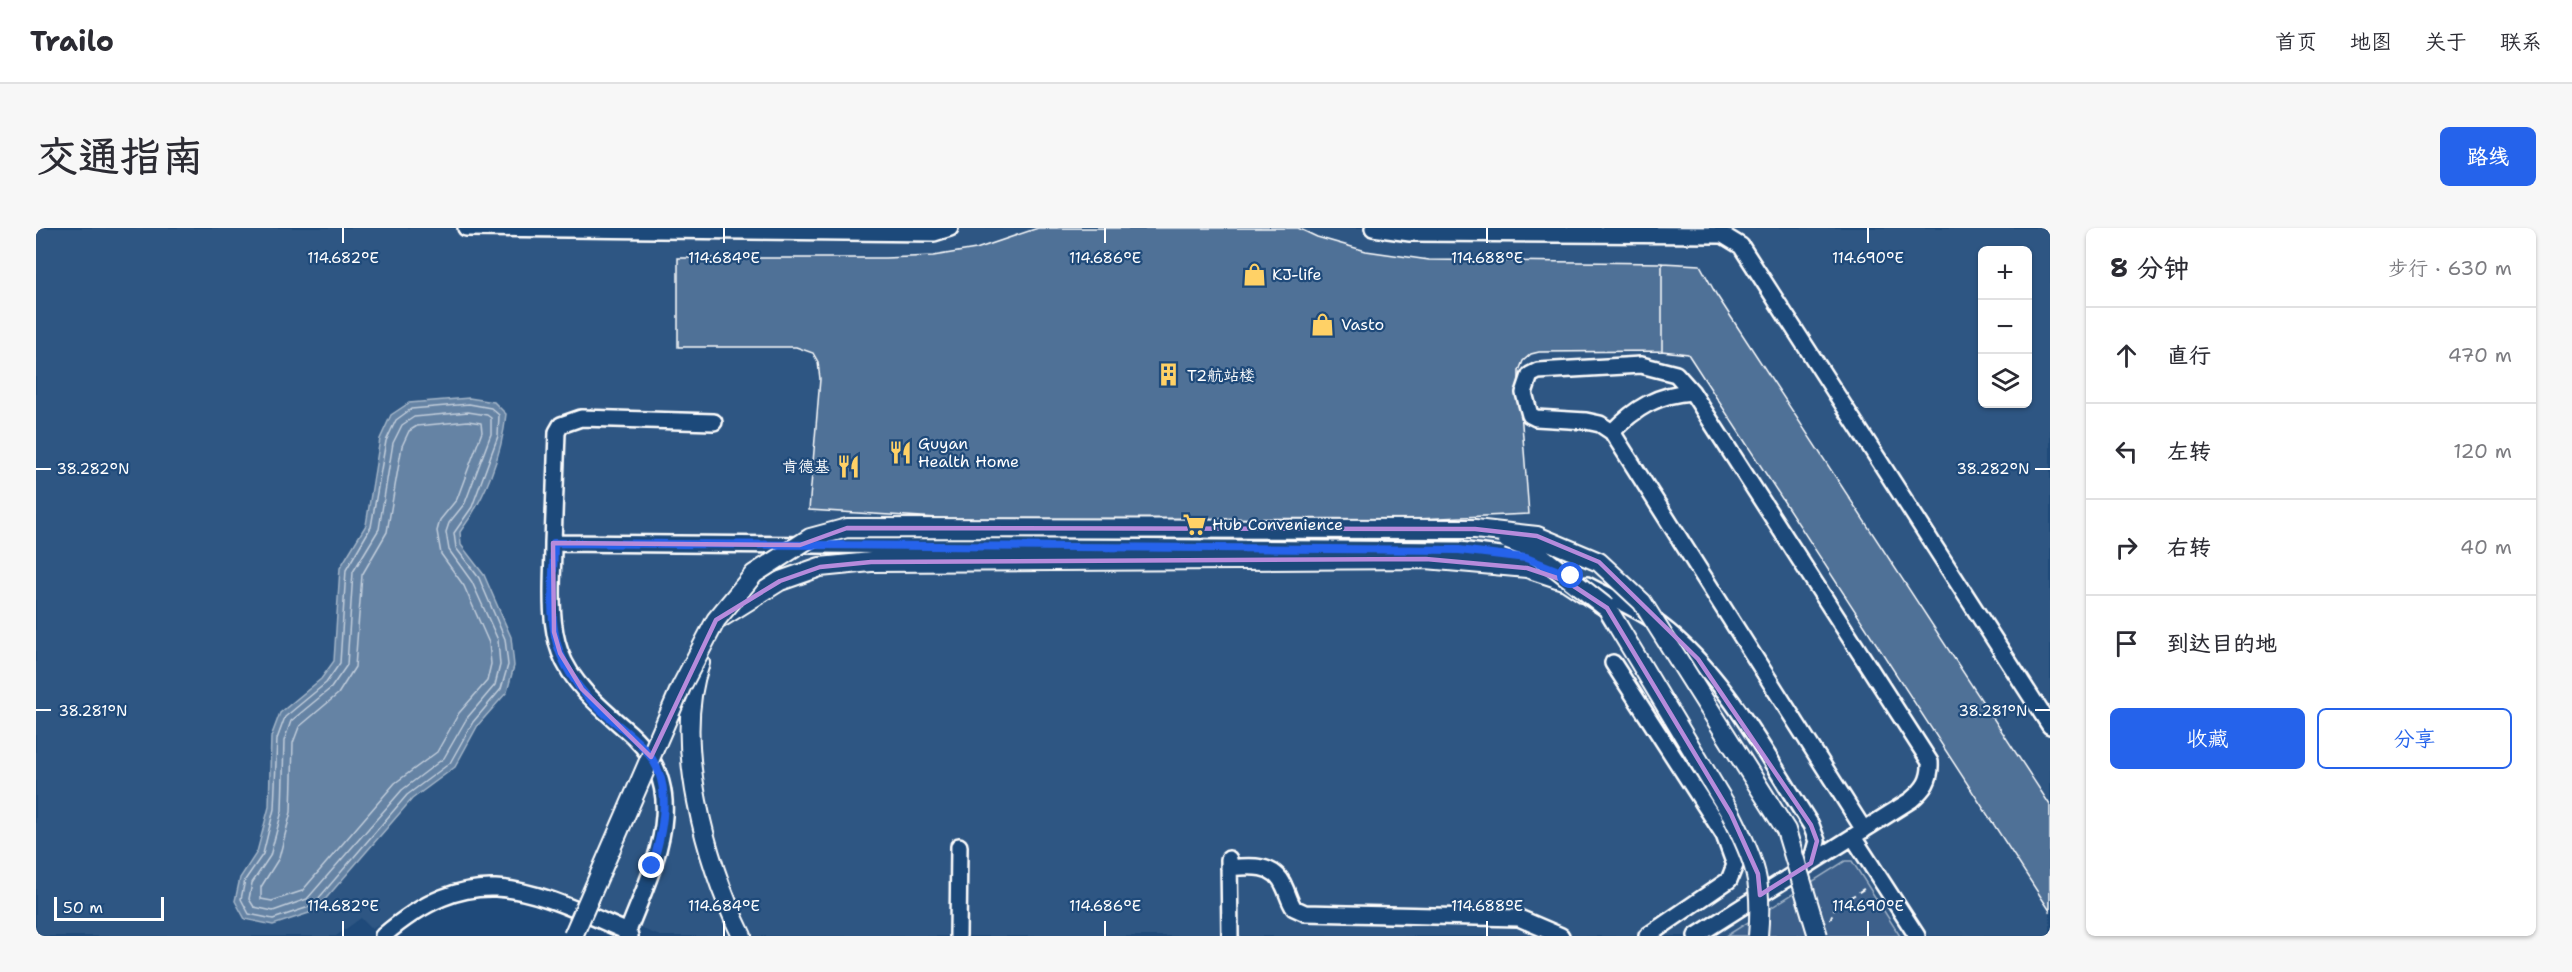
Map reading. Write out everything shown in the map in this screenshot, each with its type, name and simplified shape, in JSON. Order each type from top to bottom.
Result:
[{"type":"main road","points":[[573,936],[681,687],[716,620],[754,574],[810,538],[847,528],[1475,529],[1537,536],[1599,562],[1642,602],[1786,830],[1822,931]]},
{"type":"main road","points":[[1475,529],[1533,550],[1579,583],[1607,608],[1746,843],[1758,874],[1761,893],[1758,936]]},
{"type":"main road","points":[[742,936],[715,875],[689,745],[692,687],[716,620],[780,581],[820,567],[871,562],[1426,560],[1527,568],[1566,581],[1607,608]]},
{"type":"street","points":[[465,228],[934,232],[950,228]]},
{"type":"street","points":[[1373,228],[1410,232],[1723,235],[1740,246],[2050,726]]},
{"type":"street","points":[[1740,246],[1741,228]]},
{"type":"street","points":[[1696,936],[1858,833],[1911,800],[1925,788],[1930,762],[1692,392],[1676,374],[1641,365],[1538,371],[1530,375],[1524,393],[1530,415],[1536,418],[1571,419],[1600,424],[1612,432],[1858,833],[1880,878],[1917,936]]},
{"type":"street","points":[[1612,432],[1630,413],[1644,404],[1665,396],[1692,392]]},
{"type":"street","points":[[383,936],[427,904],[475,888],[501,887],[528,891],[546,897],[628,935],[661,837],[665,793],[662,775],[648,752],[582,689],[560,652],[554,632],[557,432],[561,424],[582,418],[714,422]]},
{"type":"street","points":[[554,543],[1459,550],[1526,558],[1571,576],[1659,624],[1698,659],[1721,687],[1811,825],[1817,841],[1811,863]]},
{"type":"street","points":[[1613,663],[1724,835],[1735,865],[1728,880],[1647,936]]},
{"type":"street","points":[[958,936],[959,846]]},
{"type":"street","points":[[1230,936],[1229,863],[1274,872],[1284,884],[1294,908],[1305,913],[1519,918],[1561,936]]},
{"type":"path","points":[[1822,931],[1835,907],[1880,878]]},
{"type":"highlighted area","points":[[847,528],[1475,529],[1537,536],[1599,562],[1698,659],[1811,825],[1817,841],[1811,863],[1760,895],[1758,874],[1731,814],[1607,608],[1566,581],[1527,568],[1426,559],[871,562],[820,567],[780,581],[716,620],[651,757],[582,689],[560,653],[554,632],[553,543],[800,545]]},
{"type":"shaded area","points":[[36,228],[2050,228],[2050,936],[660,936],[553,892],[525,884],[500,881],[462,882],[434,890],[372,929],[361,918],[336,936],[36,936]]},
{"type":"shaded area","points":[[1845,861],[1852,861],[1900,936],[1726,936]]},
{"type":"water","points":[[469,398],[494,402],[506,414],[501,445],[491,476],[460,532],[461,545],[484,575],[511,637],[514,666],[507,692],[478,725],[455,767],[412,799],[315,911],[273,925],[245,919],[235,901],[240,878],[257,852],[269,807],[271,737],[280,713],[321,679],[334,661],[340,568],[366,525],[380,439],[391,415],[409,403]]},
{"type":"building","name":"T2航站楼","points":[[1038,228],[1298,228],[1317,237],[1366,251],[1429,260],[1662,263],[1662,351],[1539,352],[1531,354],[1523,361],[1519,371],[1519,386],[1529,514],[1373,521],[987,521],[809,510],[820,379],[818,362],[813,353],[796,347],[678,347],[678,258],[933,256],[976,249]]},
{"type":"building","points":[[1662,263],[1700,265],[1716,294],[2050,805],[2050,911],[1688,354],[1662,351]]},
{"type":"place","name":"KJ-life","points":[[1254,274]]},
{"type":"place","name":"Vasto","points":[[1323,324]]},
{"type":"place","name":"T2航站楼","points":[[1169,375]]},
{"type":"place","name":"Guyan Health Home","points":[[900,452]]},
{"type":"place","name":"肯德基","points":[[848,466]]},
{"type":"place","name":"Hub Convenience","points":[[1194,524]]},
{"type":"route","points":[[652,866],[664,818],[665,793],[662,775],[634,735],[582,689],[560,652],[554,632],[554,543],[1459,550],[1526,558],[1571,576]]}]
